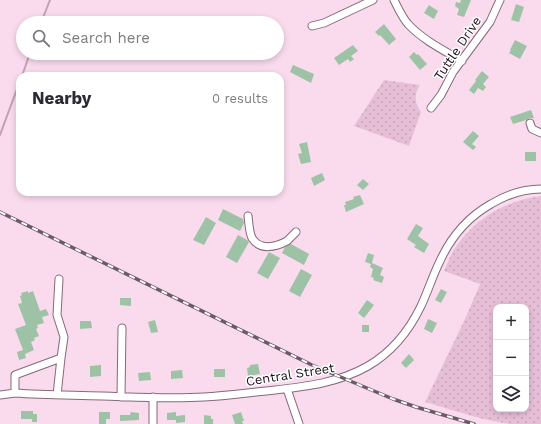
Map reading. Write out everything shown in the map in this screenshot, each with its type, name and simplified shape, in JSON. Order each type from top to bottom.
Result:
[{"type":"street","points":[[312,26],[324,23],[373,0]]},
{"type":"street","points":[[394,0],[408,23],[420,35],[432,44],[462,61]]},
{"type":"street","name":"Tuttle Drive","points":[[431,108],[441,95],[453,72],[490,22],[500,0]]},
{"type":"street","points":[[530,123],[532,130],[541,133]]},
{"type":"street","name":"Central Street","points":[[0,395],[204,397],[288,389],[322,384],[342,378],[367,367],[381,358],[408,330],[421,306],[440,260],[457,232],[466,222],[497,200],[521,191],[541,188]]},
{"type":"street","points":[[248,216],[252,237],[261,246],[268,247],[279,245],[288,240],[296,232]]},
{"type":"street","points":[[57,395],[64,337],[57,315],[59,279]]},
{"type":"street","points":[[121,397],[122,328]]},
{"type":"street","points":[[15,394],[15,375],[61,358]]},
{"type":"street","points":[[288,389],[299,424]]},
{"type":"street","points":[[153,424],[154,397]]},
{"type":"shaded area","points":[[384,80],[420,85],[417,92],[416,102],[421,112],[409,146],[354,126]]},
{"type":"shaded area","points":[[541,196],[541,424],[510,424],[488,420],[425,402],[480,284],[444,271],[453,251],[470,230],[491,213],[514,202]]},
{"type":"building","points":[[461,0],[471,0],[464,17],[457,15],[459,9],[455,6],[456,2],[460,3]]},
{"type":"building","points":[[516,4],[524,7],[519,22],[511,20]]},
{"type":"building","points":[[429,5],[438,11],[434,19],[424,13]]},
{"type":"building","points":[[384,24],[396,39],[389,45],[380,35],[379,36],[375,32]]},
{"type":"building","points":[[515,40],[527,46],[520,59],[509,53]]},
{"type":"building","points":[[353,45],[358,51],[351,56],[354,59],[350,62],[348,59],[339,65],[334,58]]},
{"type":"building","points":[[414,52],[417,55],[418,54],[427,64],[420,70],[409,57]]},
{"type":"building","points":[[293,65],[314,74],[311,83],[290,72]]},
{"type":"building","points":[[482,71],[489,77],[483,84],[486,87],[483,91],[478,88],[474,94],[469,90]]},
{"type":"building","points":[[531,110],[534,118],[529,118],[513,124],[510,117]]},
{"type":"building","points":[[473,131],[479,136],[472,144],[476,147],[473,150],[463,142]]},
{"type":"building","points":[[307,142],[311,162],[301,164],[298,154],[302,153],[299,144]]},
{"type":"building","points":[[525,152],[536,152],[536,161],[525,161]]},
{"type":"building","points":[[322,173],[325,180],[314,186],[311,178]]},
{"type":"building","points":[[363,179],[369,184],[363,190],[357,185]]},
{"type":"building","points":[[360,195],[364,204],[346,212],[344,205],[346,205],[345,202]]},
{"type":"building","points":[[223,209],[243,219],[244,223],[240,231],[218,220]]},
{"type":"building","points":[[206,217],[216,223],[204,245],[193,240]]},
{"type":"building","points":[[416,224],[423,228],[418,236],[429,244],[424,253],[414,247],[416,245],[407,239]]},
{"type":"building","points":[[238,235],[249,242],[237,263],[226,257]]},
{"type":"building","points":[[291,244],[309,254],[304,265],[282,253],[285,247]]},
{"type":"building","points":[[269,252],[280,258],[268,279],[257,273]]},
{"type":"building","points":[[368,253],[374,255],[372,263],[383,268],[380,275],[384,277],[382,283],[373,280],[374,278],[371,277],[373,269],[370,267],[371,264],[365,262]]},
{"type":"building","points":[[301,269],[312,275],[300,297],[289,291]]},
{"type":"building","points":[[441,289],[447,292],[441,303],[435,300]]},
{"type":"building","points":[[28,291],[28,293],[33,291],[40,311],[46,309],[49,315],[42,317],[44,323],[37,325],[38,328],[36,329],[39,336],[34,338],[35,340],[31,342],[34,350],[25,354],[26,358],[19,360],[17,352],[23,350],[15,329],[26,325],[18,304],[22,303],[20,296],[22,295],[21,293]]},
{"type":"building","points":[[120,298],[131,298],[131,306],[120,305]]},
{"type":"building","points":[[367,300],[374,305],[364,318],[358,313]]},
{"type":"building","points":[[428,319],[437,323],[432,333],[424,329]]},
{"type":"building","points":[[155,320],[158,332],[151,333],[148,322]]},
{"type":"building","points":[[80,321],[91,321],[92,328],[80,329]]},
{"type":"building","points":[[362,325],[369,325],[369,332],[362,332]]},
{"type":"building","points":[[409,354],[414,360],[406,368],[401,363]]},
{"type":"building","points":[[258,364],[260,374],[248,376],[247,368],[250,367],[250,365]]},
{"type":"building","points":[[101,365],[101,376],[90,377],[90,366]]},
{"type":"building","points":[[214,369],[225,369],[225,377],[214,377]]},
{"type":"building","points":[[182,370],[183,378],[171,379],[171,371]]},
{"type":"building","points":[[150,372],[151,380],[139,381],[138,373]]},
{"type":"building","points":[[21,411],[33,411],[33,414],[37,414],[37,422],[32,422],[32,419],[21,419]]},
{"type":"building","points":[[99,412],[110,412],[110,419],[106,419],[106,424],[99,424]]},
{"type":"building","points":[[131,412],[139,413],[139,420],[120,421],[120,415],[130,415]]},
{"type":"building","points":[[176,412],[176,416],[185,415],[185,422],[176,423],[176,420],[167,420],[167,413]]},
{"type":"building","points":[[241,412],[244,421],[242,421],[243,424],[235,424],[232,415]]},
{"type":"building","points":[[204,415],[211,416],[211,419],[213,419],[213,424],[204,424]]},
{"type":"waterway","points":[[44,16],[50,0]]},
{"type":"waterway","points":[[23,72],[28,60]]},
{"type":"waterway","points":[[0,135],[16,92]]},
{"type":"railway","points":[[0,212],[312,365],[393,399],[474,424]]}]
